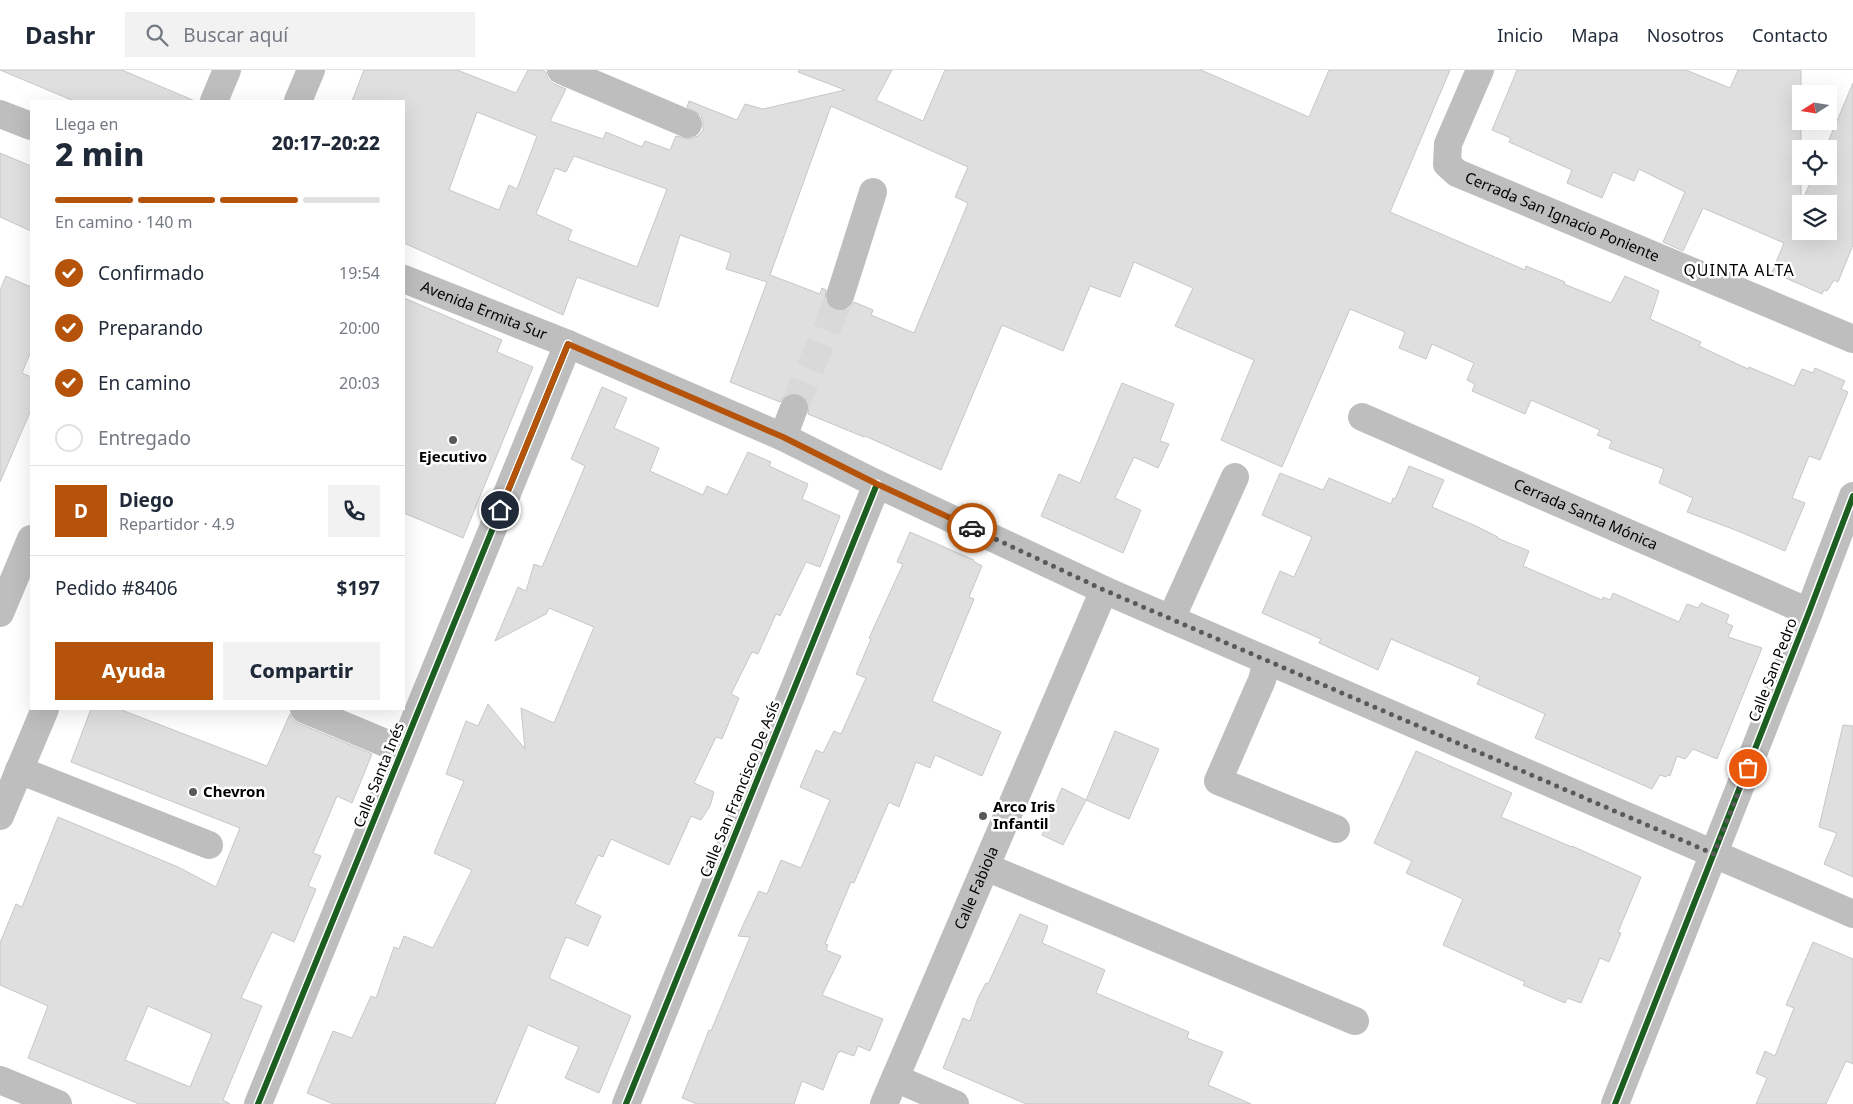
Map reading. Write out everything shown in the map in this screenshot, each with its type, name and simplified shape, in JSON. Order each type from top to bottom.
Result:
[{"type":"street","points":[[214,100],[227,70]]},
{"type":"street","points":[[298,100],[311,70]]},
{"type":"street","points":[[561,70],[688,124]]},
{"type":"street","name":"Cerrada San Ignacio Poniente","points":[[1480,70],[1448,144],[1447,164],[1457,174],[1853,339]]},
{"type":"street","points":[[0,114],[30,126]]},
{"type":"street","points":[[840,296],[873,192]]},
{"type":"street","name":"Avenida Ermita Sur","points":[[405,279],[568,344],[783,437],[877,484],[1104,590],[1853,914]]},
{"type":"street","name":"Calle Santa Inés","points":[[258,1104],[568,344]]},
{"type":"street","points":[[783,437],[794,408]]},
{"type":"street","name":"Cerrada Santa Mónica","points":[[1362,417],[1809,612]]},
{"type":"street","points":[[1171,619],[1235,477]]},
{"type":"street","name":"Calle San Francisco De Asís","points":[[626,1104],[877,484]]},
{"type":"street","name":"Calle San Pedro","points":[[1615,1104],[1853,496]]},
{"type":"street","points":[[1,610],[30,541]]},
{"type":"street","name":"Calle Fabiola","points":[[884,1104],[1104,590]]},
{"type":"street","points":[[1267,661],[1262,680],[1218,781],[1336,829]]},
{"type":"street","points":[[0,816],[45,710]]},
{"type":"street","points":[[306,710],[402,750]]},
{"type":"street","points":[[19,770],[209,845]]},
{"type":"street","points":[[986,867],[1355,1021]]},
{"type":"street","points":[[895,1078],[955,1104]]},
{"type":"street","points":[[0,1080],[58,1104]]},
{"type":"building","points":[[0,70],[122,70],[193,100],[72,100]]},
{"type":"building","points":[[364,70],[457,70],[516,93],[528,70],[541,70],[546,72],[548,79],[554,84],[566,89],[550,121],[603,139],[606,132],[642,147],[645,141],[670,150],[676,136],[690,139],[698,136],[703,130],[701,115],[687,107],[689,101],[737,120],[745,104],[763,109],[845,90],[798,72],[799,70],[892,70],[876,100],[923,121],[945,70],[1201,70],[1309,117],[1329,70],[1450,70],[1390,212],[1525,270],[1526,266],[1611,303],[1625,276],[1659,291],[1650,319],[1701,342],[1699,346],[1748,369],[1749,367],[1794,386],[1802,369],[1813,373],[1815,368],[1845,381],[1841,389],[1848,392],[1820,460],[1809,456],[1792,498],[1805,503],[1785,551],[1687,512],[1693,498],[1659,483],[1664,469],[1609,448],[1612,441],[1597,435],[1600,430],[1531,400],[1525,414],[1472,391],[1475,384],[1467,380],[1474,363],[1432,344],[1426,359],[1399,348],[1405,332],[1350,309],[1282,467],[1221,440],[1254,360],[1175,326],[1193,288],[1134,262],[1120,297],[1090,286],[1063,351],[1002,325],[941,470],[865,436],[808,414],[809,405],[806,398],[800,394],[791,393],[784,396],[780,402],[730,382],[767,282],[726,269],[731,253],[680,235],[658,307],[577,277],[563,315],[405,243],[405,100],[352,100]],"holes":[[[831,106],[968,167],[955,197],[968,203],[914,333],[871,315],[873,310],[854,302],[850,308],[844,311],[835,311],[828,306],[825,300],[826,290],[822,288],[820,294],[770,275]],[[477,112],[537,136],[517,189],[509,185],[499,210],[449,190]],[[574,156],[667,189],[637,267],[568,240],[572,230],[536,214],[555,168],[566,172]]]},
{"type":"building","points":[[1517,70],[1686,70],[1730,88],[1738,70],[1801,70],[1801,85],[1792,85],[1792,130],[1801,130],[1801,140],[1792,140],[1792,185],[1801,185],[1801,195],[1792,195],[1792,240],[1837,240],[1837,195],[1805,195],[1809,185],[1837,185],[1837,140],[1829,140],[1833,130],[1838,130],[1838,118],[1853,83],[1853,245],[1838,282],[1834,280],[1827,291],[1824,290],[1822,294],[1772,272],[1784,243],[1703,208],[1683,251],[1663,242],[1685,192],[1639,169],[1634,181],[1613,172],[1602,198],[1567,183],[1572,170],[1509,142],[1511,138],[1492,130]]},
{"type":"building","points":[[0,153],[30,166],[30,231],[0,217]]},
{"type":"building","points":[[6,276],[30,287],[30,353],[22,373],[30,377],[30,412],[0,482],[0,290]]},
{"type":"building","name":"Ejecutivo","points":[[405,298],[502,340],[497,352],[533,367],[463,538],[405,513]]},
{"type":"building","points":[[1122,383],[1174,404],[1160,441],[1169,444],[1158,468],[1134,457],[1115,498],[1141,510],[1123,553],[1041,516],[1059,474],[1080,483]]},
{"type":"building","points":[[602,387],[627,398],[614,428],[659,448],[650,471],[703,495],[707,486],[727,495],[748,452],[771,462],[769,466],[808,484],[802,499],[840,516],[820,567],[806,562],[780,616],[776,614],[758,654],[752,652],[731,694],[739,698],[722,739],[716,737],[694,783],[714,792],[710,806],[701,820],[691,816],[669,865],[611,839],[603,857],[598,855],[575,904],[601,916],[588,946],[566,937],[549,978],[631,1016],[599,1093],[565,1078],[579,1047],[528,1025],[495,1104],[333,1104],[307,1093],[333,1031],[352,1038],[371,996],[376,998],[394,947],[399,949],[404,936],[433,948],[472,870],[434,853],[464,781],[446,774],[466,721],[478,726],[488,704],[525,749],[521,708],[554,723],[594,627],[549,608],[546,614],[495,641],[518,587],[526,591],[534,564],[542,567],[585,466],[571,459]]},
{"type":"building","points":[[1409,466],[1444,480],[1432,507],[1529,551],[1523,566],[1602,600],[1603,597],[1610,600],[1613,593],[1679,622],[1687,604],[1698,608],[1701,603],[1729,615],[1726,623],[1733,626],[1728,637],[1762,648],[1717,759],[1693,749],[1685,759],[1677,756],[1670,776],[1660,775],[1652,789],[1535,738],[1545,714],[1477,684],[1480,677],[1391,639],[1378,670],[1319,643],[1321,639],[1262,613],[1280,571],[1294,577],[1312,537],[1262,515],[1280,473],[1323,490],[1329,478],[1391,504]]},
{"type":"building","points":[[910,532],[974,560],[982,566],[969,597],[974,599],[932,701],[1001,732],[982,776],[935,755],[930,768],[916,762],[899,807],[889,802],[854,883],[851,882],[825,944],[828,945],[826,950],[841,956],[822,995],[883,1019],[870,1051],[858,1046],[854,1056],[838,1052],[823,1090],[802,1081],[794,1104],[697,1104],[682,1098],[709,1030],[711,1031],[750,937],[738,936],[759,891],[767,894],[781,860],[801,868],[830,800],[800,787],[816,750],[823,753],[834,731],[841,734],[866,678],[856,674],[871,639],[869,638],[903,564],[897,562]]},
{"type":"building","points":[[91,710],[122,710],[267,766],[290,714],[292,719],[298,723],[372,754],[352,803],[337,796],[313,853],[321,856],[308,886],[316,889],[294,942],[272,932],[241,998],[262,1006],[223,1100],[230,1104],[139,1104],[28,1058],[48,1006],[0,985],[0,943],[16,904],[22,907],[58,817],[178,867],[216,887],[240,828],[71,762]],"holes":[[[148,1006],[212,1034],[190,1087],[125,1060]]]},
{"type":"building","points":[[1843,725],[1853,726],[1853,877],[1824,864],[1837,833],[1819,827]]},
{"type":"building","points":[[1115,731],[1159,749],[1129,819],[1086,800]]},
{"type":"building","points":[[1416,751],[1512,793],[1501,817],[1641,877],[1618,932],[1621,933],[1609,962],[1600,958],[1581,1003],[1567,998],[1565,1003],[1523,985],[1525,982],[1443,945],[1463,899],[1406,873],[1412,861],[1374,843]]},
{"type":"building","points":[[1062,788],[1086,800],[1063,845],[1042,835]]},
{"type":"building","points":[[1020,914],[1048,926],[1042,943],[1105,970],[1096,993],[1189,1032],[1187,1038],[1223,1052],[1208,1085],[1251,1104],[1026,1104],[943,1068],[963,1018],[970,1021],[978,998],[986,983],[988,984]]},
{"type":"building","points":[[1813,942],[1853,959],[1853,1064],[1846,1061],[1826,1104],[1756,1104],[1767,1078],[1756,1073],[1765,1051],[1775,1056],[1794,1008],[1786,1005]]},
{"type":"tunnel","points":[[794,408],[840,296]]},
{"type":"cycle path","points":[[258,1104],[568,344]]},
{"type":"cycle path","points":[[626,1104],[877,484]]},
{"type":"cycle path","points":[[1615,1104],[1853,496]]},
{"type":"way so far","points":[[972,528],[1104,590],[1714,854],[1748,768]]},
{"type":"place","name":"Ejecutivo","points":[[453,440]]},
{"type":"place","name":"Chevron","points":[[193,792]]},
{"type":"place","name":"Arco Iris Infantil","points":[[983,816]]},
{"type":"district","name":"QUINTA ALTA","points":[[1739,270]]},
{"type":"route","points":[[500,510],[568,344],[783,437],[877,484],[972,528]]}]
